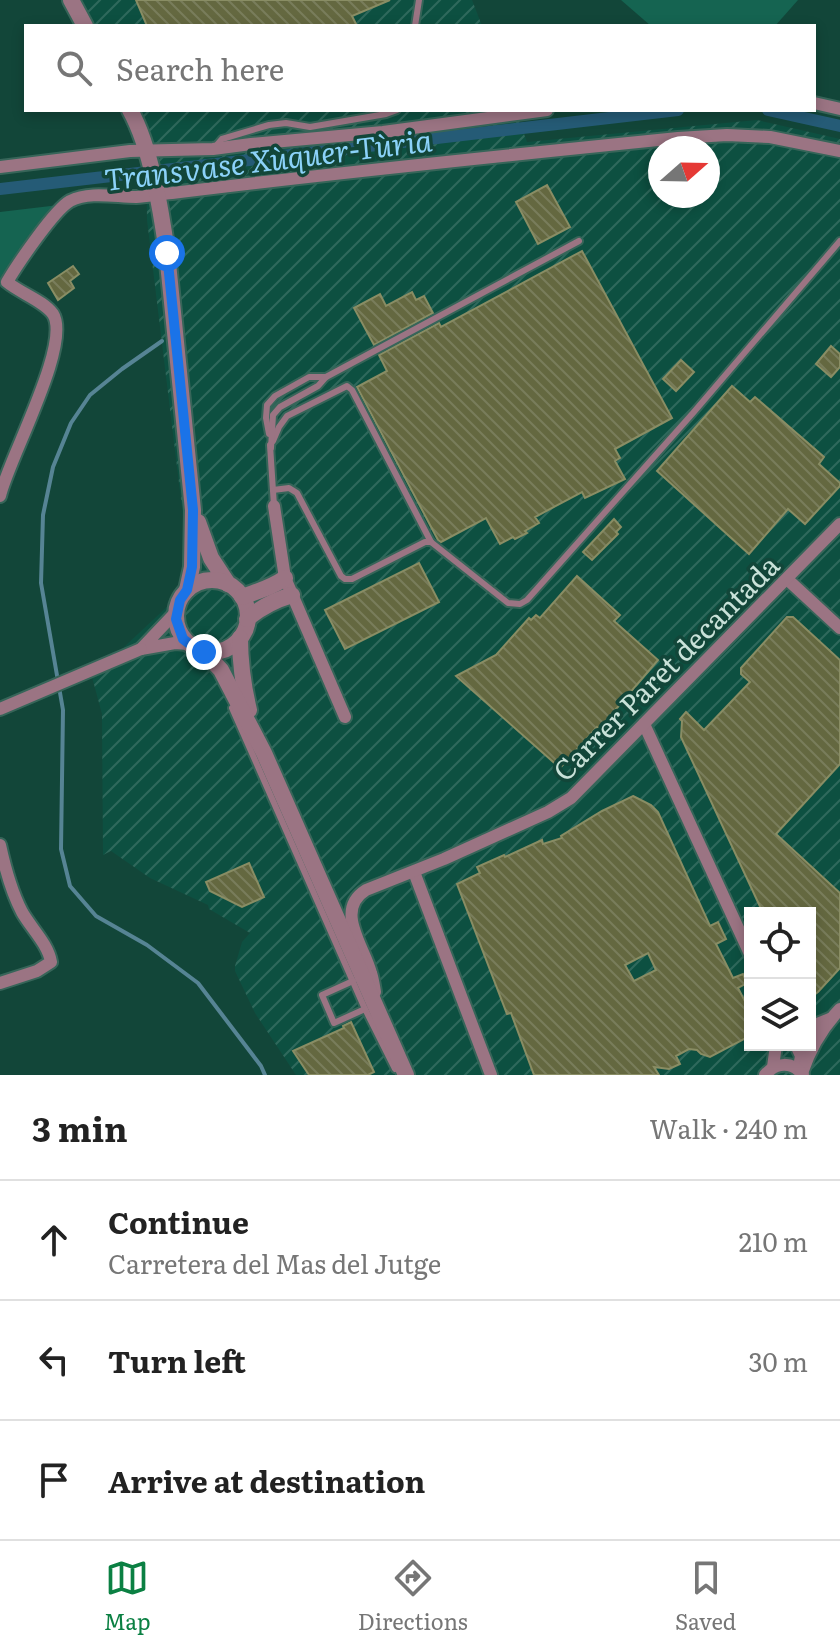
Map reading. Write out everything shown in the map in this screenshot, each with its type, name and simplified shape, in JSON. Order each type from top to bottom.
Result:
[{"type":"street","points":[[71,0],[84,24]]},
{"type":"street","points":[[816,103],[840,109]]},
{"type":"street","points":[[131,112],[137,121],[162,214],[193,510],[192,567],[187,590],[176,612],[141,649]]},
{"type":"street","points":[[0,167],[130,151],[147,156],[383,132],[532,112]]},
{"type":"street","points":[[0,496],[50,365],[56,326],[51,311],[7,282],[19,261],[60,209],[71,201],[92,196],[138,197],[156,191],[678,138],[727,135],[770,137],[840,151]]},
{"type":"street","points":[[274,506],[285,578],[345,717]]},
{"type":"street","points":[[193,510],[211,558],[228,584],[242,597],[247,619],[245,629],[233,645],[224,650],[204,652]]},
{"type":"street","name":"Carrer Paret decantada","points":[[371,1009],[371,973],[351,919],[357,895],[548,812],[571,798],[840,524]]},
{"type":"street","points":[[242,597],[262,591],[285,578]]},
{"type":"street","points":[[787,579],[840,628]]},
{"type":"street","points":[[187,590],[211,580],[228,584]]},
{"type":"street","points":[[247,619],[275,600],[292,595]]},
{"type":"street","points":[[176,612],[180,633],[188,644]]},
{"type":"street","points":[[240,638],[242,684],[264,753]]},
{"type":"street","points":[[0,709],[141,649],[175,643],[188,644],[204,652],[221,670],[264,753],[371,1009],[406,1075]]},
{"type":"street","points":[[644,724],[744,941]]},
{"type":"street","points":[[0,845],[14,895],[47,949],[51,962],[37,971],[0,983]]},
{"type":"street","points":[[414,872],[491,1075]]},
{"type":"street","points":[[816,1024],[836,1014]]},
{"type":"street","points":[[801,1073],[808,1053],[836,1014]]},
{"type":"street","points":[[799,1051],[801,1073]]},
{"type":"street","points":[[772,1061],[786,1064],[801,1073]]},
{"type":"lane","points":[[415,24],[419,0]]},
{"type":"lane","points":[[213,149],[222,139],[269,125],[286,123],[310,127],[392,112]]},
{"type":"lane","points":[[274,506],[273,415],[280,407],[318,386],[326,377],[579,241]]},
{"type":"lane","points":[[271,448],[287,416],[347,386],[352,390],[431,542],[508,603],[520,604],[527,600],[693,413],[840,241]]},
{"type":"lane","points":[[271,448],[267,405],[275,396],[309,377],[326,377]]},
{"type":"lane","points":[[273,490],[289,488],[297,493],[345,579],[352,579],[425,542],[431,542]]},
{"type":"lane","points":[[230,688],[230,701],[238,723],[353,981],[371,1009],[398,1075]]},
{"type":"lane","points":[[353,981],[322,995],[334,1023],[371,1009]]},
{"type":"shaded area","points":[[68,0],[472,0],[481,24],[83,24]]},
{"type":"shaded area","points":[[621,0],[798,0],[777,24],[649,24]]},
{"type":"shaded area","points":[[131,112],[516,112],[527,142],[757,120],[840,139],[840,1075],[296,1075],[255,1013],[235,971],[242,942],[250,933],[209,909],[208,905],[150,878],[111,851],[103,855],[102,714],[92,677],[185,590],[183,516],[147,220],[146,143]]},
{"type":"shaded area","points":[[59,205],[21,250],[0,280],[0,212]]},
{"type":"building","points":[[136,0],[390,0],[352,16],[356,24],[146,24]]},
{"type":"building","points":[[547,185],[570,227],[538,244],[516,202]]},
{"type":"building","points":[[582,251],[672,418],[615,449],[620,458],[615,461],[625,479],[585,498],[582,492],[535,517],[539,523],[525,531],[527,533],[500,544],[486,518],[441,542],[357,387],[387,371],[379,355],[439,323],[441,327]]},
{"type":"building","points":[[73,266],[79,274],[70,281],[74,288],[58,300],[48,283]]},
{"type":"building","points":[[412,292],[416,300],[424,296],[433,313],[374,345],[354,308],[380,294],[386,306]]},
{"type":"building","points":[[831,346],[840,354],[840,367],[831,377],[816,364]]},
{"type":"building","points":[[681,360],[694,372],[676,391],[663,379]]},
{"type":"building","points":[[732,386],[750,402],[755,397],[824,457],[819,464],[840,483],[805,524],[788,509],[749,554],[657,471]]},
{"type":"building","points":[[614,519],[621,527],[616,532],[618,534],[592,560],[583,552]]},
{"type":"building","points":[[419,563],[439,602],[345,649],[325,610]]},
{"type":"building","points":[[577,576],[620,615],[614,621],[658,660],[599,729],[597,727],[560,768],[456,676],[496,655],[529,618],[531,620],[536,615],[540,618]]},
{"type":"building","points":[[787,617],[793,617],[840,660],[840,764],[776,834],[840,893],[840,968],[816,994],[816,907],[760,907],[681,737],[680,719],[686,712],[704,730],[750,682],[741,674],[741,668]]},
{"type":"building","points":[[633,796],[658,812],[710,926],[718,922],[726,939],[716,944],[733,978],[744,976],[744,985],[738,988],[744,1000],[744,1039],[710,1057],[689,1049],[676,1056],[680,1064],[669,1069],[654,1067],[659,1075],[534,1075],[457,884],[480,873],[477,867],[542,840],[543,844]],"holes":[[[648,953],[656,970],[634,981],[625,965]]]},
{"type":"building","points":[[249,863],[264,897],[242,907],[210,891],[206,882]]},
{"type":"building","points":[[351,1022],[374,1072],[368,1075],[309,1075],[293,1051]]},
{"type":"waterway","name":"Transvase Xùquer-Tùria","points":[[0,189],[661,112]]},
{"type":"waterway","name":"Transvase Xùquer-Tùria","points":[[777,112],[840,126]]},
{"type":"waterway","points":[[162,341],[90,395],[71,423],[53,467],[43,515],[41,583],[63,710],[61,849],[70,886],[96,916],[147,945],[198,983],[265,1075]]},
{"type":"route","points":[[167,253],[193,510],[192,567],[176,619],[183,639],[204,652]]}]
